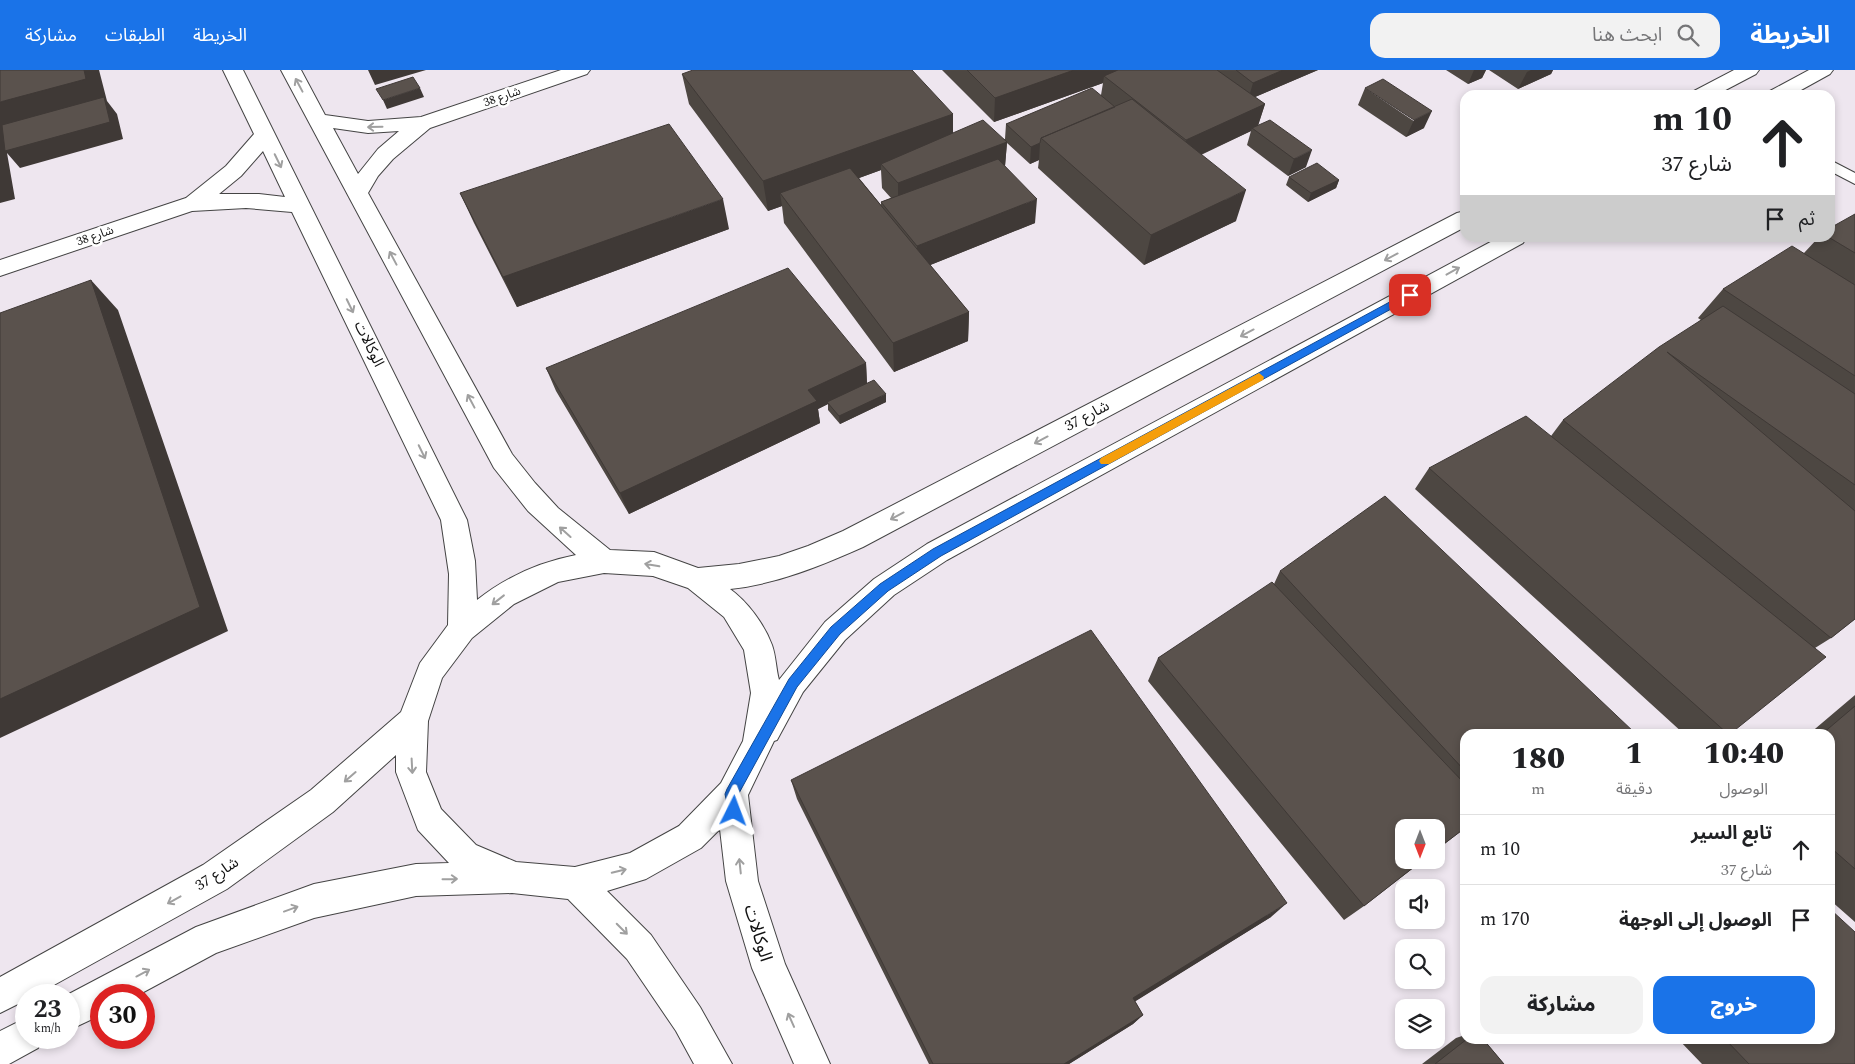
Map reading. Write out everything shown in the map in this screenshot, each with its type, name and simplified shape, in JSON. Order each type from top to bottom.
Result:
[{"type":"street","name":"الوكالات","points":[[233,70],[454,520],[462,554],[465,590],[462,628]]},
{"type":"street","points":[[292,70],[503,461],[522,488],[545,514],[604,561]]},
{"type":"street","name":"شارع 38","points":[[319,120],[368,127],[423,123],[580,70]]},
{"type":"street","points":[[1711,90],[1749,70]]},
{"type":"street","points":[[1786,90],[1823,70]]},
{"type":"street","name":"شارع 38","points":[[358,192],[368,173],[383,155],[423,123]]},
{"type":"street","name":"شارع 38","points":[[190,204],[216,187],[237,169],[253,151],[265,133]]},
{"type":"street","name":"شارع 38","points":[[0,268],[190,204],[249,199],[301,207]]},
{"type":"street","name":"شارع 37","points":[[698,580],[739,576],[779,568],[817,555],[852,539],[1460,221]]},
{"type":"street","points":[[80,1007],[208,939],[314,901],[416,880],[515,878],[575,882],[635,868],[690,837],[732,794],[793,683],[835,631],[884,588],[946,548],[1508,242]]},
{"type":"street","points":[[515,878],[466,856],[429,819],[412,772],[413,721],[430,672],[462,628],[504,594],[553,571],[604,561],[654,564],[698,580],[734,608],[758,647],[766,693],[758,744]]},
{"type":"street","name":"شارع 37","points":[[0,996],[215,876],[322,801],[413,721]]},
{"type":"street","name":"الوكالات","points":[[732,794],[742,881],[769,968],[812,1064]]},
{"type":"street","points":[[575,882],[639,947],[688,1019],[714,1064]]},
{"type":"street","points":[[0,1050],[15,1042]]},
{"type":"lane","points":[[1835,168],[1855,179]]},
{"type":"shaded area","points":[[0,70],[1855,70],[1855,1064],[0,1064]]},
{"type":"building","points":[[0,70],[84,70],[86,79],[0,102]]},
{"type":"building","points":[[693,70],[912,70],[953,114],[763,181],[682,74]]},
{"type":"building","points":[[967,70],[1074,70],[995,98]]},
{"type":"building","points":[[1118,70],[1217,70],[1265,104],[1186,140],[1104,76]]},
{"type":"building","points":[[1236,70],[1283,70],[1253,83]]},
{"type":"building","points":[[413,77],[420,88],[383,100],[376,89]]},
{"type":"building","points":[[1383,79],[1432,111],[1414,120],[1365,88]]},
{"type":"building","points":[[1092,88],[1115,107],[1041,138],[1040,143],[1031,147],[1006,124]]},
{"type":"building","points":[[104,97],[110,122],[5,151],[2,125]]},
{"type":"building","points":[[1132,99],[1246,190],[1151,235],[1041,138]]},
{"type":"building","points":[[983,120],[1007,142],[898,183],[881,164]]},
{"type":"building","points":[[1270,120],[1312,150],[1294,159],[1252,128]]},
{"type":"building","points":[[669,124],[723,199],[503,277],[460,193]]},
{"type":"building","points":[[998,159],[1037,199],[917,246],[881,202]]},
{"type":"building","points":[[1317,163],[1339,180],[1311,193],[1289,177]]},
{"type":"building","points":[[850,168],[969,312],[893,343],[780,193]]},
{"type":"building","points":[[1855,214],[1855,253],[1835,241],[1835,225]]},
{"type":"building","points":[[1792,246],[1855,285],[1855,376],[1723,289]]},
{"type":"building","points":[[788,268],[866,363],[808,390],[817,401],[620,493],[546,368]]},
{"type":"building","points":[[91,280],[200,607],[0,699],[0,313]]},
{"type":"building","points":[[1723,306],[1855,394],[1855,485],[1667,352],[1855,511],[1855,619],[1831,638],[1563,420],[1659,347]]},
{"type":"building","points":[[874,380],[886,394],[839,416],[827,402]]},
{"type":"building","points":[[1526,416],[1826,657],[1736,729],[1722,729],[1429,468]]},
{"type":"building","points":[[1385,496],[1631,729],[1460,729],[1460,766],[1280,571]]},
{"type":"building","points":[[1272,582],[1460,779],[1460,832],[1445,843],[1445,819],[1395,819],[1395,869],[1411,869],[1399,879],[1395,879],[1395,882],[1364,906],[1158,658]]},
{"type":"building","points":[[1091,630],[1287,903],[1133,998],[1143,1015],[1064,1064],[933,1064],[791,780]]},
{"type":"building","points":[[1855,706],[1855,869],[1835,851],[1835,729],[1828,729]]},
{"type":"building","points":[[1835,914],[1855,932],[1855,1064],[1749,1064],[1730,1044],[1835,1044]]},
{"type":"building","points":[[1461,1044],[1487,1044],[1504,1064],[1435,1064]]},
{"type":"slow traffic","points":[[1105,461],[1259,377]]},
{"type":"route","points":[[734,811],[732,794],[793,683],[835,631],[884,588],[937,552],[1410,295]]}]
